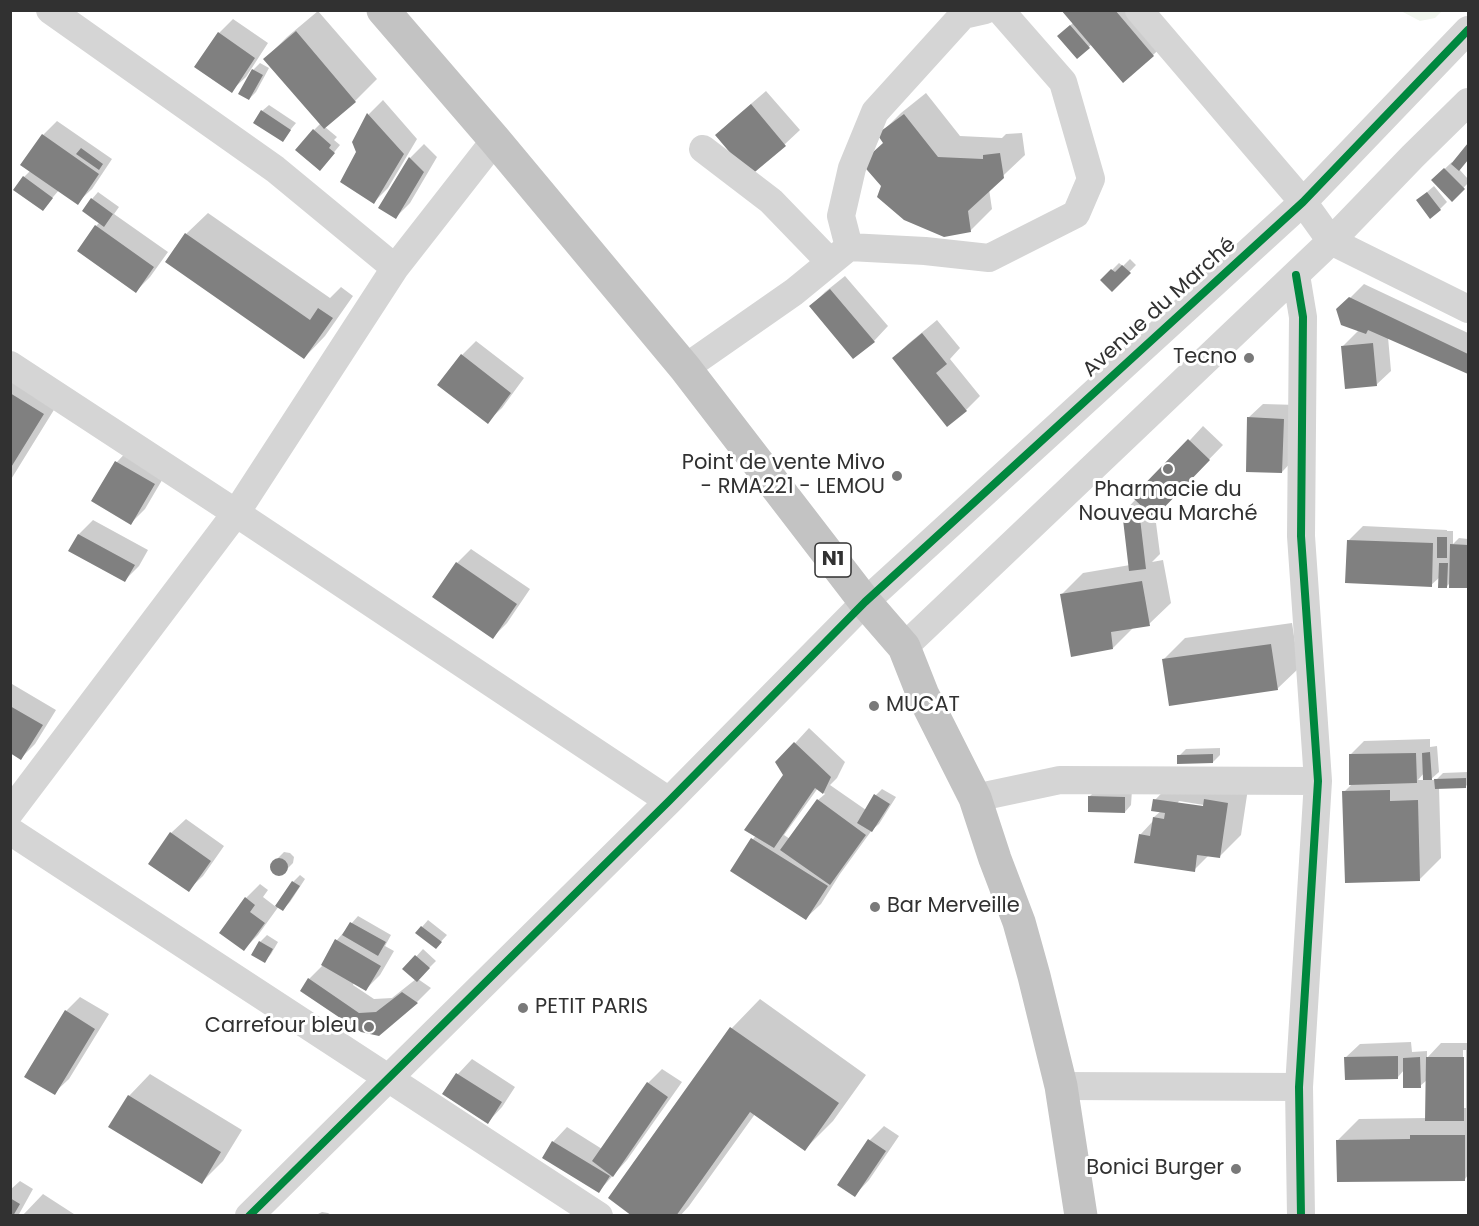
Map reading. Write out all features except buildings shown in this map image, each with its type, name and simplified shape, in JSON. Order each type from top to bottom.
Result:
[{"type":"highway","name":"N1","points":[[383,10],[686,368],[865,602],[904,647],[923,695],[975,798],[1019,922],[1061,1086],[1081,1215]]},
{"type":"street","points":[[50,10],[275,169],[395,268]]},
{"type":"street","points":[[839,254],[841,216],[852,168],[875,112],[963,15],[985,10]]},
{"type":"street","points":[[686,368],[794,292],[839,254],[925,251],[989,258],[1076,214],[1091,179],[1063,82],[1000,10]]},
{"type":"street","points":[[1139,10],[1303,202],[1331,241],[1468,309]]},
{"type":"street","name":"Avenue du Marché","points":[[249,1215],[669,801],[865,602],[1303,202],[1468,30]]},
{"type":"street","points":[[904,647],[1331,241],[1468,102]]},
{"type":"street","points":[[10,812],[236,513],[395,268],[495,140]]},
{"type":"street","points":[[703,149],[839,254]]},
{"type":"street","points":[[1296,274],[1303,317],[1301,536],[1318,782],[1299,1087],[1301,1215]]},
{"type":"street","points":[[10,365],[669,801]]},
{"type":"street","points":[[975,798],[1060,780],[1318,782]]},
{"type":"street","points":[[10,831],[599,1215]]},
{"type":"street","points":[[1061,1086],[1299,1087]]},
{"type":"shaded area","points":[[1442,10],[1435,18],[1420,21],[1401,11]]},
{"type":"cycle path","points":[[249,1216],[669,801],[865,602],[1303,202],[1468,30]]},
{"type":"cycle path","points":[[1296,275],[1303,317],[1301,536],[1318,781],[1299,1087],[1301,1216]]},
{"type":"place","name":"Tecno","points":[[1249,358]]},
{"type":"place","name":"Pharmacie du Nouveau Marché","points":[[1168,469]]},
{"type":"place","name":"Point de vente Mivo - RMA221 - LEMOU","points":[[897,476]]},
{"type":"place","name":"MUCAT","points":[[874,706]]},
{"type":"place","name":"Bar Merveille","points":[[875,907]]},
{"type":"place","name":"PETIT PARIS","points":[[523,1008]]},
{"type":"place","name":"Carrefour bleu","points":[[369,1027]]},
{"type":"place","name":"Bonici Burger","points":[[1236,1169]]}]
